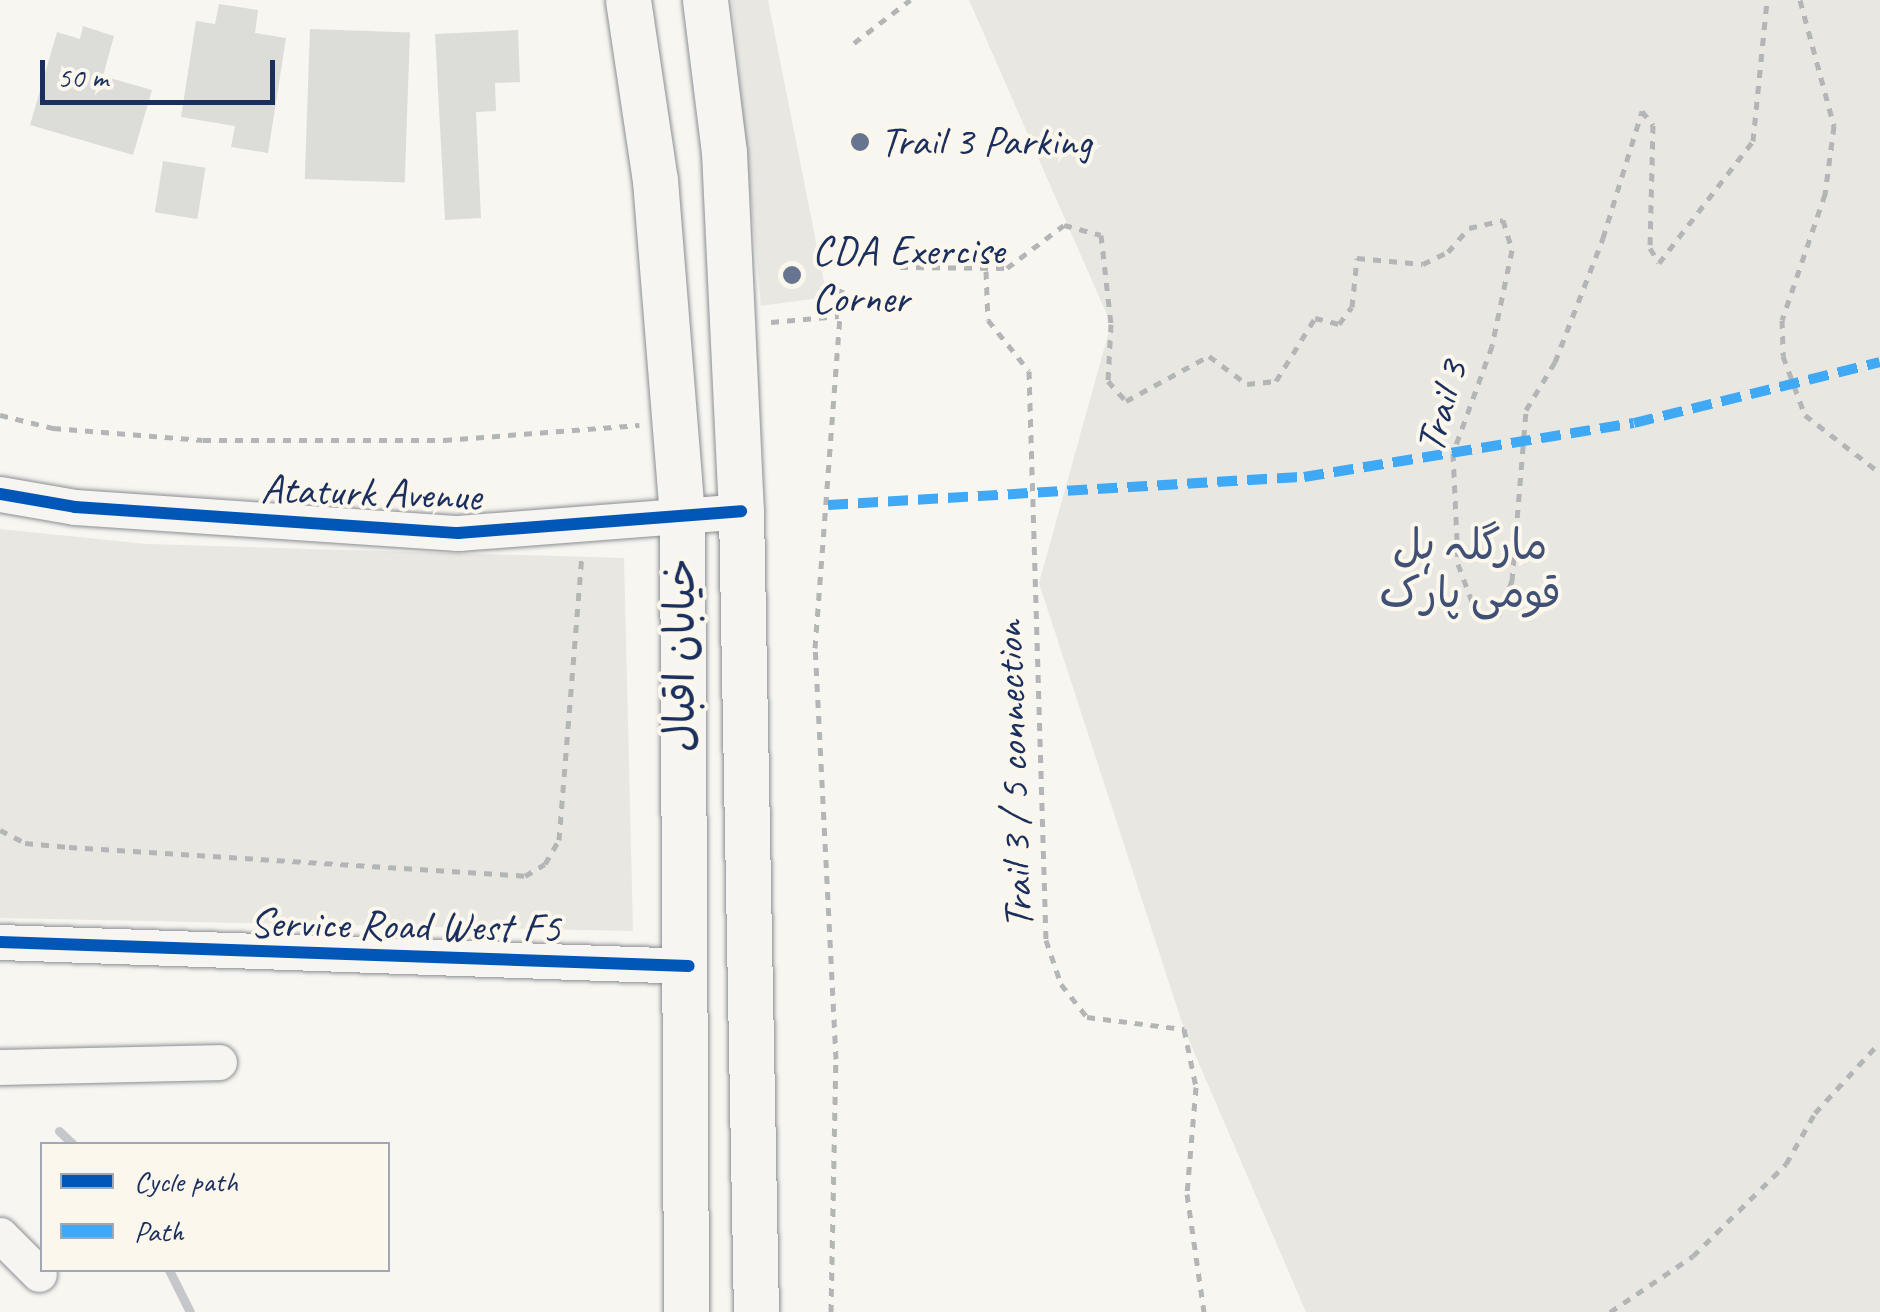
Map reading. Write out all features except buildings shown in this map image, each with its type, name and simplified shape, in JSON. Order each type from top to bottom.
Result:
[{"type":"main road","name":"خیابان اقبال","points":[[628,0],[655,180],[682,517],[689,966],[686,1312]]},
{"type":"main road","name":"خیابان اقبال","points":[[705,0],[733,325],[741,511],[756,1312]]},
{"type":"street","name":"Ataturk Avenue","points":[[0,494],[304,526],[458,533],[741,511]]},
{"type":"street","name":"Service Road West F5","points":[[0,942],[689,966]]},
{"type":"street","points":[[0,1068],[219,1062]]},
{"type":"street","points":[[0,1235],[39,1274]]},
{"type":"path","points":[[854,44],[910,0]]},
{"type":"path","points":[[1800,0],[1834,126],[1824,194],[1782,320],[1784,356],[1805,415],[1880,472]]},
{"type":"path","points":[[831,1312],[836,1059],[815,648],[842,286]]},
{"type":"path","points":[[733,325],[839,316]]},
{"type":"path","points":[[0,415],[54,428],[203,440],[444,440],[674,422]]},
{"type":"path","points":[[0,830],[25,842],[69,847],[526,876],[545,864],[559,840],[584,524]]},
{"type":"path","points":[[1610,1312],[1693,1256],[1786,1164],[1815,1113],[1880,1042]]},
{"type":"green space","points":[[732,0],[768,0],[827,297],[761,306]]},
{"type":"green space","name":"مارگلہ ہل قومی پارک","points":[[969,0],[1880,0],[1880,1312],[1306,1312],[1184,1029],[1039,583],[1111,324]]},
{"type":"green space","points":[[0,529],[147,544],[624,558],[633,931],[0,918]]},
{"type":"waterway","points":[[59,1131],[71,1142]]},
{"type":"waterway","points":[[170,1272],[190,1312]]},
{"type":"marked path","points":[[828,505],[1304,477],[1634,423],[1880,362]]},
{"type":"cycle path","points":[[0,494],[75,507],[458,533],[741,511]]},
{"type":"cycle path","points":[[0,942],[689,966]]},
{"type":"place","name":"Trail 3 Parking","points":[[860,142]]},
{"type":"place","name":"CDA Exercise Corner","points":[[792,275]]}]
